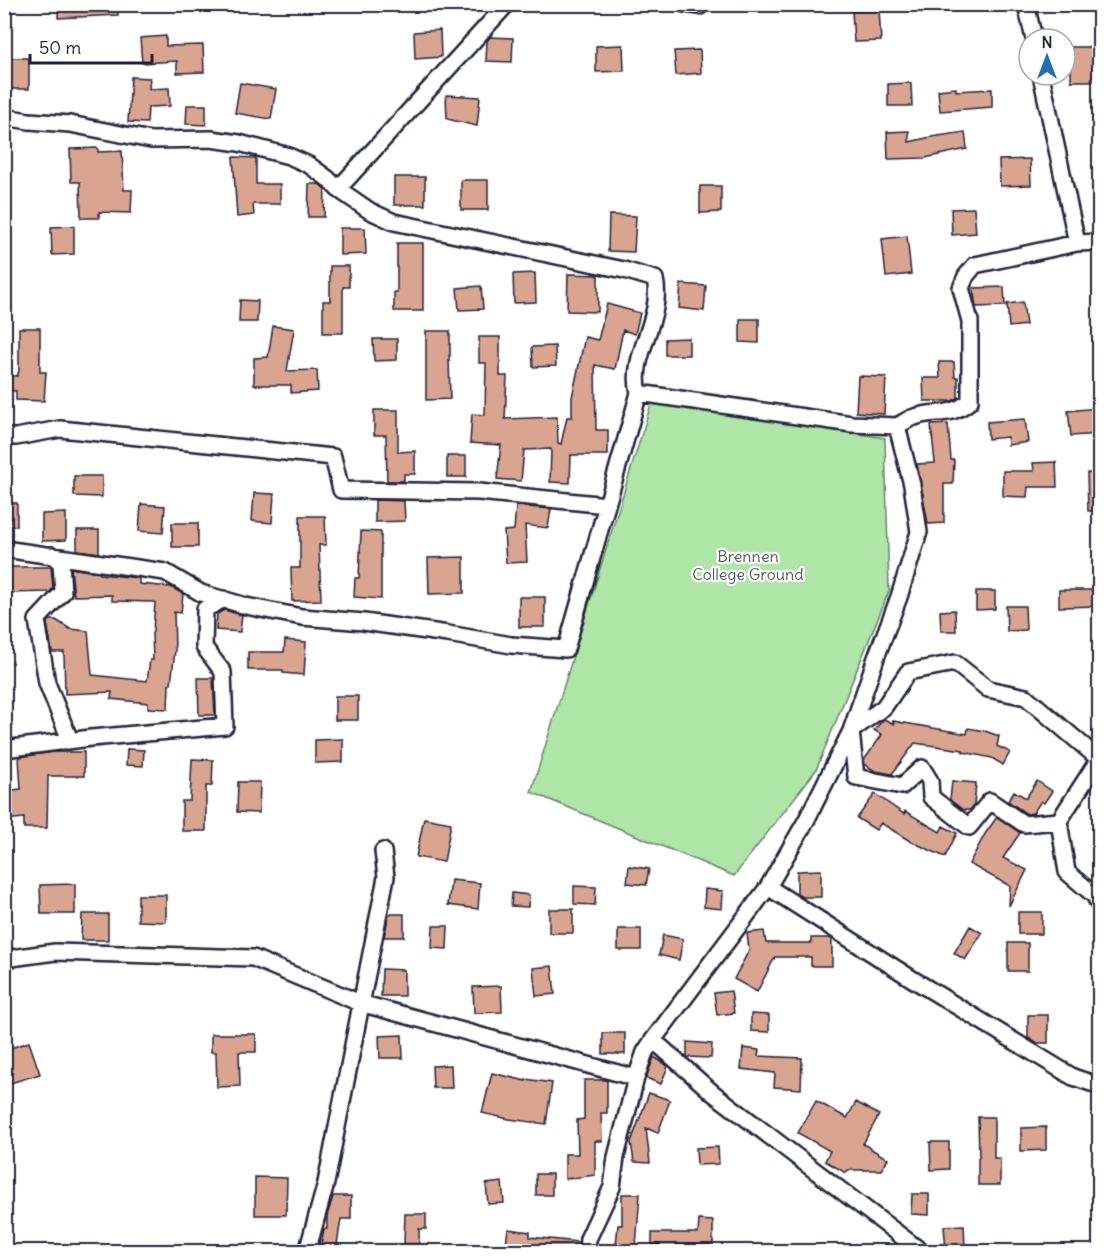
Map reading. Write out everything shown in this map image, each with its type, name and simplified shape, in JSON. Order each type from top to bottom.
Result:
[{"type":"street","points":[[338,189],[507,4]]},
{"type":"street","points":[[685,4],[700,6],[700,4]]},
{"type":"street","points":[[1026,4],[1031,27]]},
{"type":"street","points":[[1044,87],[1077,243]]},
{"type":"street","points":[[4,117],[70,123],[151,140],[211,139],[239,143],[289,156],[309,165],[370,211],[394,222],[624,270],[655,279],[658,291],[656,310],[637,370],[639,393],[566,649],[511,645],[364,622],[302,617],[246,606],[201,593],[165,572],[4,549]]},
{"type":"street","points":[[639,393],[852,424],[897,426],[915,416],[940,414],[960,409],[970,401],[970,321],[962,288],[966,276],[975,264],[1077,243],[1100,242]]},
{"type":"street","points":[[587,1251],[588,1239],[612,1186],[616,1157],[645,1052],[768,887],[806,821],[851,731],[899,597],[919,532],[912,485],[897,426]]},
{"type":"street","points":[[4,437],[60,429],[333,457],[341,490],[479,492],[607,505]]},
{"type":"street","points":[[52,555],[61,563],[63,592],[37,620],[47,683],[70,740]]},
{"type":"street","points":[[4,749],[70,740],[225,726],[223,672],[204,646],[205,609],[224,599]]},
{"type":"street","points":[[851,731],[884,707],[908,672],[955,663],[988,689],[1026,697],[1099,759],[1059,822],[1067,872],[1095,896],[1100,907]]},
{"type":"street","points":[[851,731],[855,777],[902,786],[922,768],[930,781],[931,797],[969,827],[990,801],[1024,824],[1059,822]]},
{"type":"street","points":[[307,1251],[326,1183],[386,877],[383,851]]},
{"type":"street","points":[[768,887],[1073,1077],[1100,1086]]},
{"type":"street","points":[[4,959],[55,952],[253,958],[360,1003],[636,1078]]},
{"type":"street","points":[[652,1040],[713,1093],[922,1251]]},
{"type":"green space","name":"Brennen College Ground","points":[[652,401],[885,438],[889,591],[816,770],[734,876],[531,792]]},
{"type":"building","points":[[58,4],[118,4],[118,15],[58,18]]},
{"type":"building","points":[[879,10],[881,41],[854,42],[852,11]]},
{"type":"building","points":[[440,30],[441,57],[415,59],[414,32]]},
{"type":"building","points":[[166,36],[166,46],[203,45],[204,72],[177,73],[177,61],[142,63],[140,38]]},
{"type":"building","points":[[490,37],[513,38],[512,62],[486,61],[487,41]]},
{"type":"building","points":[[623,45],[624,71],[596,72],[596,46]]},
{"type":"building","points":[[1077,47],[1100,47],[1100,81],[1077,81]]},
{"type":"building","points":[[700,50],[701,73],[676,75],[674,51]]},
{"type":"building","points":[[8,58],[29,58],[29,89],[8,89]]},
{"type":"building","points":[[131,77],[150,78],[149,89],[169,88],[170,106],[148,107],[147,123],[128,122]]},
{"type":"building","points":[[240,83],[276,89],[271,119],[235,113]]},
{"type":"building","points":[[911,83],[912,106],[888,106],[888,84]]},
{"type":"building","points":[[956,88],[956,91],[992,89],[992,107],[940,111],[938,90]]},
{"type":"building","points":[[446,95],[480,97],[477,126],[447,119]]},
{"type":"building","points":[[187,105],[206,105],[206,125],[186,124]]},
{"type":"building","points":[[909,131],[909,142],[965,132],[967,149],[925,158],[888,159],[887,132]]},
{"type":"building","points":[[98,148],[98,152],[122,151],[124,190],[132,190],[131,213],[99,212],[99,218],[81,218],[80,182],[71,182],[70,149]]},
{"type":"building","points":[[233,157],[256,158],[256,184],[280,184],[280,204],[253,204],[254,215],[237,217]]},
{"type":"building","points":[[1030,159],[1031,185],[1000,186],[999,160]]},
{"type":"building","points":[[394,177],[425,177],[425,205],[394,205]]},
{"type":"building","points":[[461,180],[488,180],[488,210],[461,210]]},
{"type":"building","points":[[309,184],[319,184],[325,189],[324,217],[308,217]]},
{"type":"building","points":[[700,186],[721,186],[721,212],[700,213]]},
{"type":"building","points":[[974,208],[976,233],[952,235],[951,209]]},
{"type":"building","points":[[609,215],[636,216],[634,252],[608,251]]},
{"type":"building","points":[[74,226],[74,254],[52,255],[51,227]]},
{"type":"building","points":[[340,228],[365,228],[366,254],[340,255]]},
{"type":"building","points":[[907,236],[911,274],[886,277],[882,239]]},
{"type":"building","points":[[397,243],[423,243],[423,311],[394,311],[394,292],[397,292]]},
{"type":"building","points":[[330,266],[349,266],[349,287],[343,287],[343,333],[323,333],[323,301],[330,301]]},
{"type":"building","points":[[535,273],[536,302],[514,303],[513,274]]},
{"type":"building","points":[[568,274],[598,275],[598,312],[567,311]]},
{"type":"building","points":[[681,284],[706,286],[704,311],[679,308]]},
{"type":"building","points":[[481,286],[483,309],[459,310],[457,288]]},
{"type":"building","points":[[1004,287],[1005,306],[976,307],[973,288]]},
{"type":"building","points":[[240,300],[258,301],[257,322],[239,322]]},
{"type":"building","points":[[1023,302],[1026,325],[1009,327],[1007,304]]},
{"type":"building","points":[[607,304],[640,313],[635,334],[623,330],[615,369],[595,365],[596,430],[608,430],[608,455],[571,455],[570,483],[550,482],[551,449],[524,450],[521,481],[497,479],[501,445],[470,443],[472,414],[485,415],[486,363],[479,363],[479,337],[500,337],[500,376],[507,376],[505,419],[557,417],[558,443],[561,444],[567,417],[572,417],[572,397],[585,337],[598,340]]},
{"type":"building","points":[[740,319],[759,319],[759,343],[740,342]]},
{"type":"building","points":[[273,326],[294,329],[287,371],[317,370],[318,391],[291,393],[291,385],[254,385],[254,358],[268,357]]},
{"type":"building","points":[[19,328],[40,328],[40,372],[46,372],[44,401],[16,400],[16,391],[4,390],[4,376],[17,376],[19,371]]},
{"type":"building","points":[[426,331],[450,331],[450,399],[426,400]]},
{"type":"building","points":[[689,338],[689,355],[665,355],[665,339]]},
{"type":"building","points":[[373,339],[397,339],[397,360],[374,361]]},
{"type":"building","points":[[555,346],[556,366],[533,367],[532,347]]},
{"type":"building","points":[[939,362],[954,362],[955,377],[958,377],[958,398],[952,401],[924,401],[923,378],[940,378]]},
{"type":"building","points":[[858,376],[886,377],[884,414],[856,412]]},
{"type":"building","points":[[1097,408],[1099,434],[1071,436],[1068,411]]},
{"type":"building","points":[[374,410],[398,410],[398,452],[415,451],[415,474],[404,474],[404,481],[387,481],[386,435],[374,435]]},
{"type":"building","points":[[1025,419],[1028,442],[1008,445],[1007,437],[988,439],[987,422]]},
{"type":"building","points":[[948,424],[951,460],[954,460],[953,484],[944,484],[944,523],[928,524],[917,464],[935,463],[931,425]]},
{"type":"building","points":[[447,456],[466,456],[466,477],[447,477]]},
{"type":"building","points":[[1056,462],[1057,487],[1028,487],[1027,497],[1003,496],[1003,471],[1034,471],[1033,463]]},
{"type":"building","points":[[1087,473],[1100,473],[1100,511],[1088,511]]},
{"type":"building","points":[[74,476],[102,476],[102,497],[74,496]]},
{"type":"building","points":[[254,493],[274,494],[272,523],[252,521]]},
{"type":"building","points":[[375,500],[404,501],[405,521],[375,522]]},
{"type":"building","points":[[4,503],[17,503],[17,526],[4,526]]},
{"type":"building","points":[[141,504],[165,506],[163,533],[139,531]]},
{"type":"building","points":[[516,506],[551,509],[548,528],[525,525],[527,562],[506,563],[504,531],[514,530]]},
{"type":"building","points":[[66,513],[66,540],[42,541],[42,514]]},
{"type":"building","points":[[300,516],[325,516],[326,545],[319,545],[321,600],[292,601],[291,568],[300,568]]},
{"type":"building","points":[[172,523],[198,523],[198,547],[172,547]]},
{"type":"building","points":[[77,530],[99,530],[99,553],[77,550]]},
{"type":"building","points":[[361,531],[381,532],[381,599],[354,597],[355,578],[359,578]]},
{"type":"building","points":[[464,557],[464,593],[429,594],[428,558]]},
{"type":"building","points":[[4,567],[51,567],[53,588],[50,592],[4,593]]},
{"type":"building","points":[[71,568],[139,578],[139,584],[171,587],[183,594],[181,613],[174,612],[175,650],[171,684],[169,684],[168,709],[148,708],[148,703],[111,699],[112,692],[65,694],[64,652],[52,652],[47,623],[50,620],[56,620],[70,629],[88,631],[92,675],[147,681],[150,660],[153,660],[152,633],[155,602],[112,601],[112,595],[74,596]]},
{"type":"building","points":[[1059,590],[1100,590],[1100,606],[1059,607]]},
{"type":"building","points":[[976,591],[995,591],[995,609],[976,610]]},
{"type":"building","points":[[519,597],[545,597],[545,627],[519,627]]},
{"type":"building","points":[[1006,606],[1025,606],[1026,630],[1007,631]]},
{"type":"building","points":[[224,610],[242,615],[240,632],[216,630],[217,614]]},
{"type":"building","points":[[955,610],[956,631],[941,631],[940,611]]},
{"type":"building","points":[[285,640],[306,642],[304,675],[283,673],[283,670],[248,670],[248,652],[284,652]]},
{"type":"building","points":[[198,678],[213,678],[215,715],[199,715]]},
{"type":"building","points":[[335,696],[358,696],[358,720],[335,720]]},
{"type":"building","points":[[884,719],[894,724],[893,721],[967,734],[968,728],[985,731],[999,736],[997,746],[1010,752],[1003,765],[992,758],[963,752],[963,750],[915,743],[892,774],[875,771],[864,764],[864,760],[882,735],[874,730]]},
{"type":"building","points":[[343,739],[343,762],[315,763],[315,740]]},
{"type":"building","points":[[127,749],[144,750],[143,766],[126,765]]},
{"type":"building","points":[[54,752],[84,752],[84,776],[48,776],[47,828],[24,828],[24,818],[4,820],[4,791],[21,789],[19,757]]},
{"type":"building","points":[[192,759],[213,760],[212,786],[206,786],[206,831],[182,831],[182,801],[190,801]]},
{"type":"building","points":[[952,781],[976,783],[974,805],[970,810],[963,810],[950,800]]},
{"type":"building","points":[[1037,781],[1052,791],[1033,813],[1027,814],[1008,801],[1014,791],[1026,798]]},
{"type":"building","points":[[238,782],[260,782],[259,813],[237,812]]},
{"type":"building","points":[[875,794],[904,814],[905,811],[940,832],[943,826],[957,833],[945,857],[910,841],[881,823],[876,830],[857,818]]},
{"type":"building","points":[[997,817],[1020,833],[1003,858],[1027,870],[1009,906],[1010,886],[969,864]]},
{"type":"building","points":[[424,818],[451,823],[444,862],[416,857]]},
{"type":"building","points":[[629,866],[649,869],[646,885],[627,883]]},
{"type":"building","points":[[821,870],[821,897],[803,897],[797,894],[797,871]]},
{"type":"building","points":[[451,880],[480,883],[478,909],[448,905]]},
{"type":"building","points":[[75,884],[75,914],[41,914],[40,885]]},
{"type":"building","points":[[574,886],[596,887],[595,905],[574,904]]},
{"type":"building","points":[[705,889],[723,891],[722,909],[704,907]]},
{"type":"building","points":[[512,893],[529,895],[528,907],[511,906]]},
{"type":"building","points":[[138,895],[166,895],[166,922],[138,921]]},
{"type":"building","points":[[549,909],[573,909],[573,933],[549,933]]},
{"type":"building","points":[[1018,912],[1042,912],[1042,934],[1018,934]]},
{"type":"building","points":[[82,914],[108,914],[108,940],[81,940]]},
{"type":"building","points":[[389,914],[404,914],[404,937],[384,937]]},
{"type":"building","points":[[433,926],[448,926],[447,949],[432,948]]},
{"type":"building","points":[[970,926],[982,933],[965,960],[954,953]]},
{"type":"building","points":[[618,929],[641,929],[641,950],[618,950]]},
{"type":"building","points":[[764,931],[766,943],[811,943],[811,938],[832,939],[832,966],[811,966],[811,957],[775,957],[757,992],[734,979],[749,950],[747,933]]},
{"type":"building","points":[[663,935],[683,939],[679,960],[659,955]]},
{"type":"building","points":[[1008,943],[1028,943],[1028,971],[1008,971]]},
{"type":"building","points":[[552,966],[555,994],[536,996],[533,968]]},
{"type":"building","points":[[382,969],[404,970],[404,996],[381,996]]},
{"type":"building","points":[[501,986],[502,1012],[474,1013],[473,987]]},
{"type":"building","points":[[731,991],[734,1013],[717,1015],[714,993]]},
{"type":"building","points":[[751,1014],[769,1015],[769,1032],[751,1031]]},
{"type":"building","points":[[1028,1015],[1048,1015],[1048,1043],[1036,1043],[1028,1038]]},
{"type":"building","points":[[603,1033],[625,1033],[625,1054],[603,1054]]},
{"type":"building","points":[[211,1034],[256,1034],[256,1052],[239,1052],[240,1086],[217,1087],[216,1052],[211,1052]]},
{"type":"building","points":[[402,1035],[403,1058],[380,1058],[379,1036]]},
{"type":"building","points":[[29,1042],[40,1074],[4,1085],[4,1050]]},
{"type":"building","points":[[687,1042],[712,1044],[711,1058],[687,1057]]},
{"type":"building","points":[[743,1048],[759,1050],[758,1056],[802,1058],[801,1089],[774,1087],[775,1073],[741,1069]]},
{"type":"building","points":[[654,1057],[668,1066],[661,1084],[646,1078]]},
{"type":"building","points":[[451,1065],[452,1088],[433,1088],[432,1066]]},
{"type":"building","points":[[492,1073],[526,1081],[526,1079],[552,1083],[546,1124],[482,1113]]},
{"type":"building","points":[[584,1080],[607,1080],[607,1113],[601,1113],[602,1141],[595,1141],[595,1175],[565,1179],[565,1154],[578,1154],[577,1120],[584,1119]]},
{"type":"building","points":[[649,1093],[670,1100],[658,1133],[646,1128],[650,1163],[634,1162],[631,1142]]},
{"type":"building","points":[[816,1101],[847,1118],[856,1102],[879,1115],[863,1144],[888,1159],[881,1170],[848,1170],[846,1173],[825,1161],[830,1151],[798,1133]]},
{"type":"building","points":[[978,1117],[994,1117],[994,1158],[1000,1158],[1000,1185],[978,1185]]},
{"type":"building","points":[[1046,1127],[1046,1150],[1021,1151],[1021,1128]]},
{"type":"building","points":[[930,1142],[949,1142],[949,1169],[931,1170]]},
{"type":"building","points":[[718,1147],[719,1164],[697,1165],[696,1148]]},
{"type":"building","points":[[536,1174],[552,1174],[552,1195],[536,1195]]},
{"type":"building","points":[[255,1177],[287,1178],[286,1215],[255,1215]]},
{"type":"building","points":[[502,1182],[504,1203],[488,1204],[486,1184]]},
{"type":"building","points":[[622,1194],[640,1194],[636,1246],[616,1245],[618,1225],[622,1225]]},
{"type":"building","points":[[912,1194],[929,1194],[929,1215],[911,1214]]},
{"type":"building","points":[[333,1196],[351,1196],[351,1219],[341,1219],[336,1251],[327,1251],[320,1249],[324,1229],[327,1229],[327,1216]]},
{"type":"building","points":[[405,1214],[426,1214],[426,1229],[419,1229],[419,1244],[404,1244]]},
{"type":"building","points":[[699,1220],[713,1221],[713,1246],[678,1245],[678,1251],[660,1251],[660,1245],[652,1244],[652,1233],[698,1233]]},
{"type":"building","points":[[964,1225],[965,1249],[946,1250],[944,1226]]},
{"type":"building","points":[[508,1229],[530,1232],[530,1237],[578,1242],[577,1251],[505,1250]]}]
